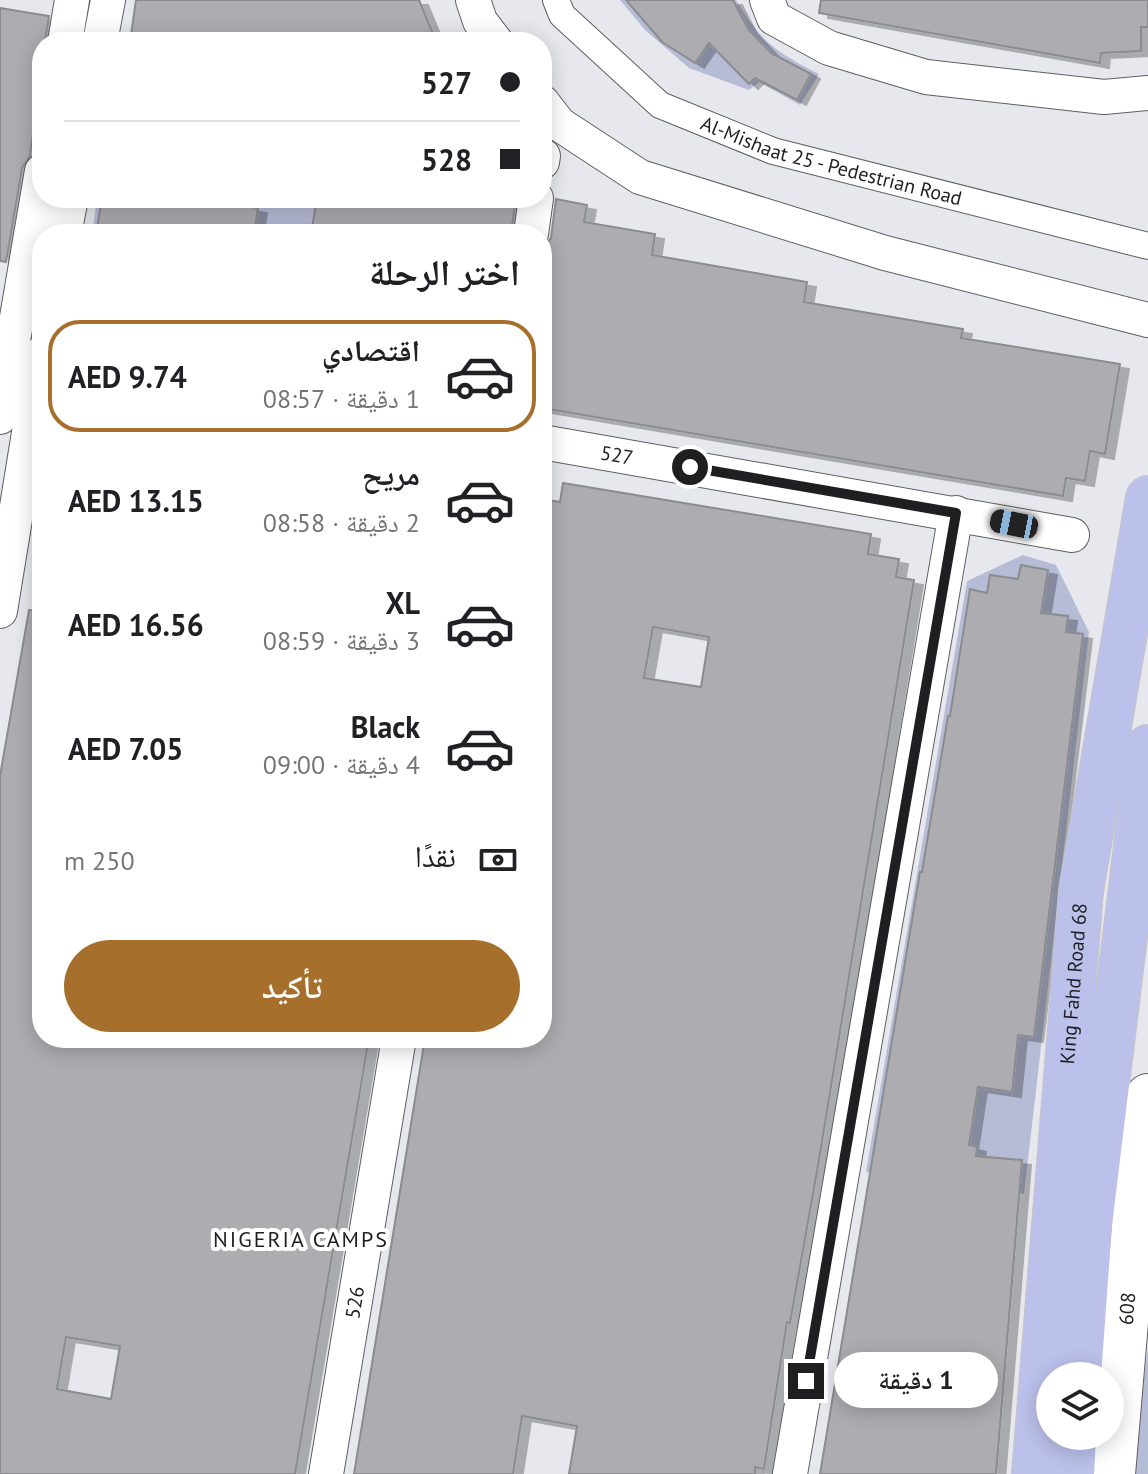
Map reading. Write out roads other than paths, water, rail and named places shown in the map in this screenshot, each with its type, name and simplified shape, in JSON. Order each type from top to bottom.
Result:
[{"type":"main road","name":"King Fahd Road 68","points":[[1034,1474],[1081,891],[1148,498]]},
{"type":"main road","points":[[1080,1362],[1090,1224],[1148,747]]},
{"type":"main road","name":"608","points":[[1113,1474],[1142,1212],[1148,1096]]},
{"type":"main road","points":[[1072,1474],[1073,1450]]},
{"type":"street","points":[[67,32],[72,0]]},
{"type":"street","points":[[102,32],[108,0]]},
{"type":"street","points":[[473,0],[480,21],[488,32]]},
{"type":"street","name":"Al-Mishaat 25 - Pedestrian Road","points":[[556,0],[562,15],[660,105],[773,151],[1148,246]]},
{"type":"street","points":[[767,0],[774,18],[829,48],[926,77],[1104,97],[1148,93]]},
{"type":"street","points":[[552,115],[559,124],[640,177],[885,253],[1148,320]]},
{"type":"street","points":[[0,611],[32,292]]},
{"type":"street","points":[[0,417],[27,352]]},
{"type":"street","name":"527","points":[[552,444],[1072,535]]},
{"type":"street","points":[[790,1474],[956,513]]},
{"type":"street","name":"526","points":[[326,1474],[397,1048]]},
{"type":"district","name":"NIGERIA CAMPS","points":[[301,1239]]}]
